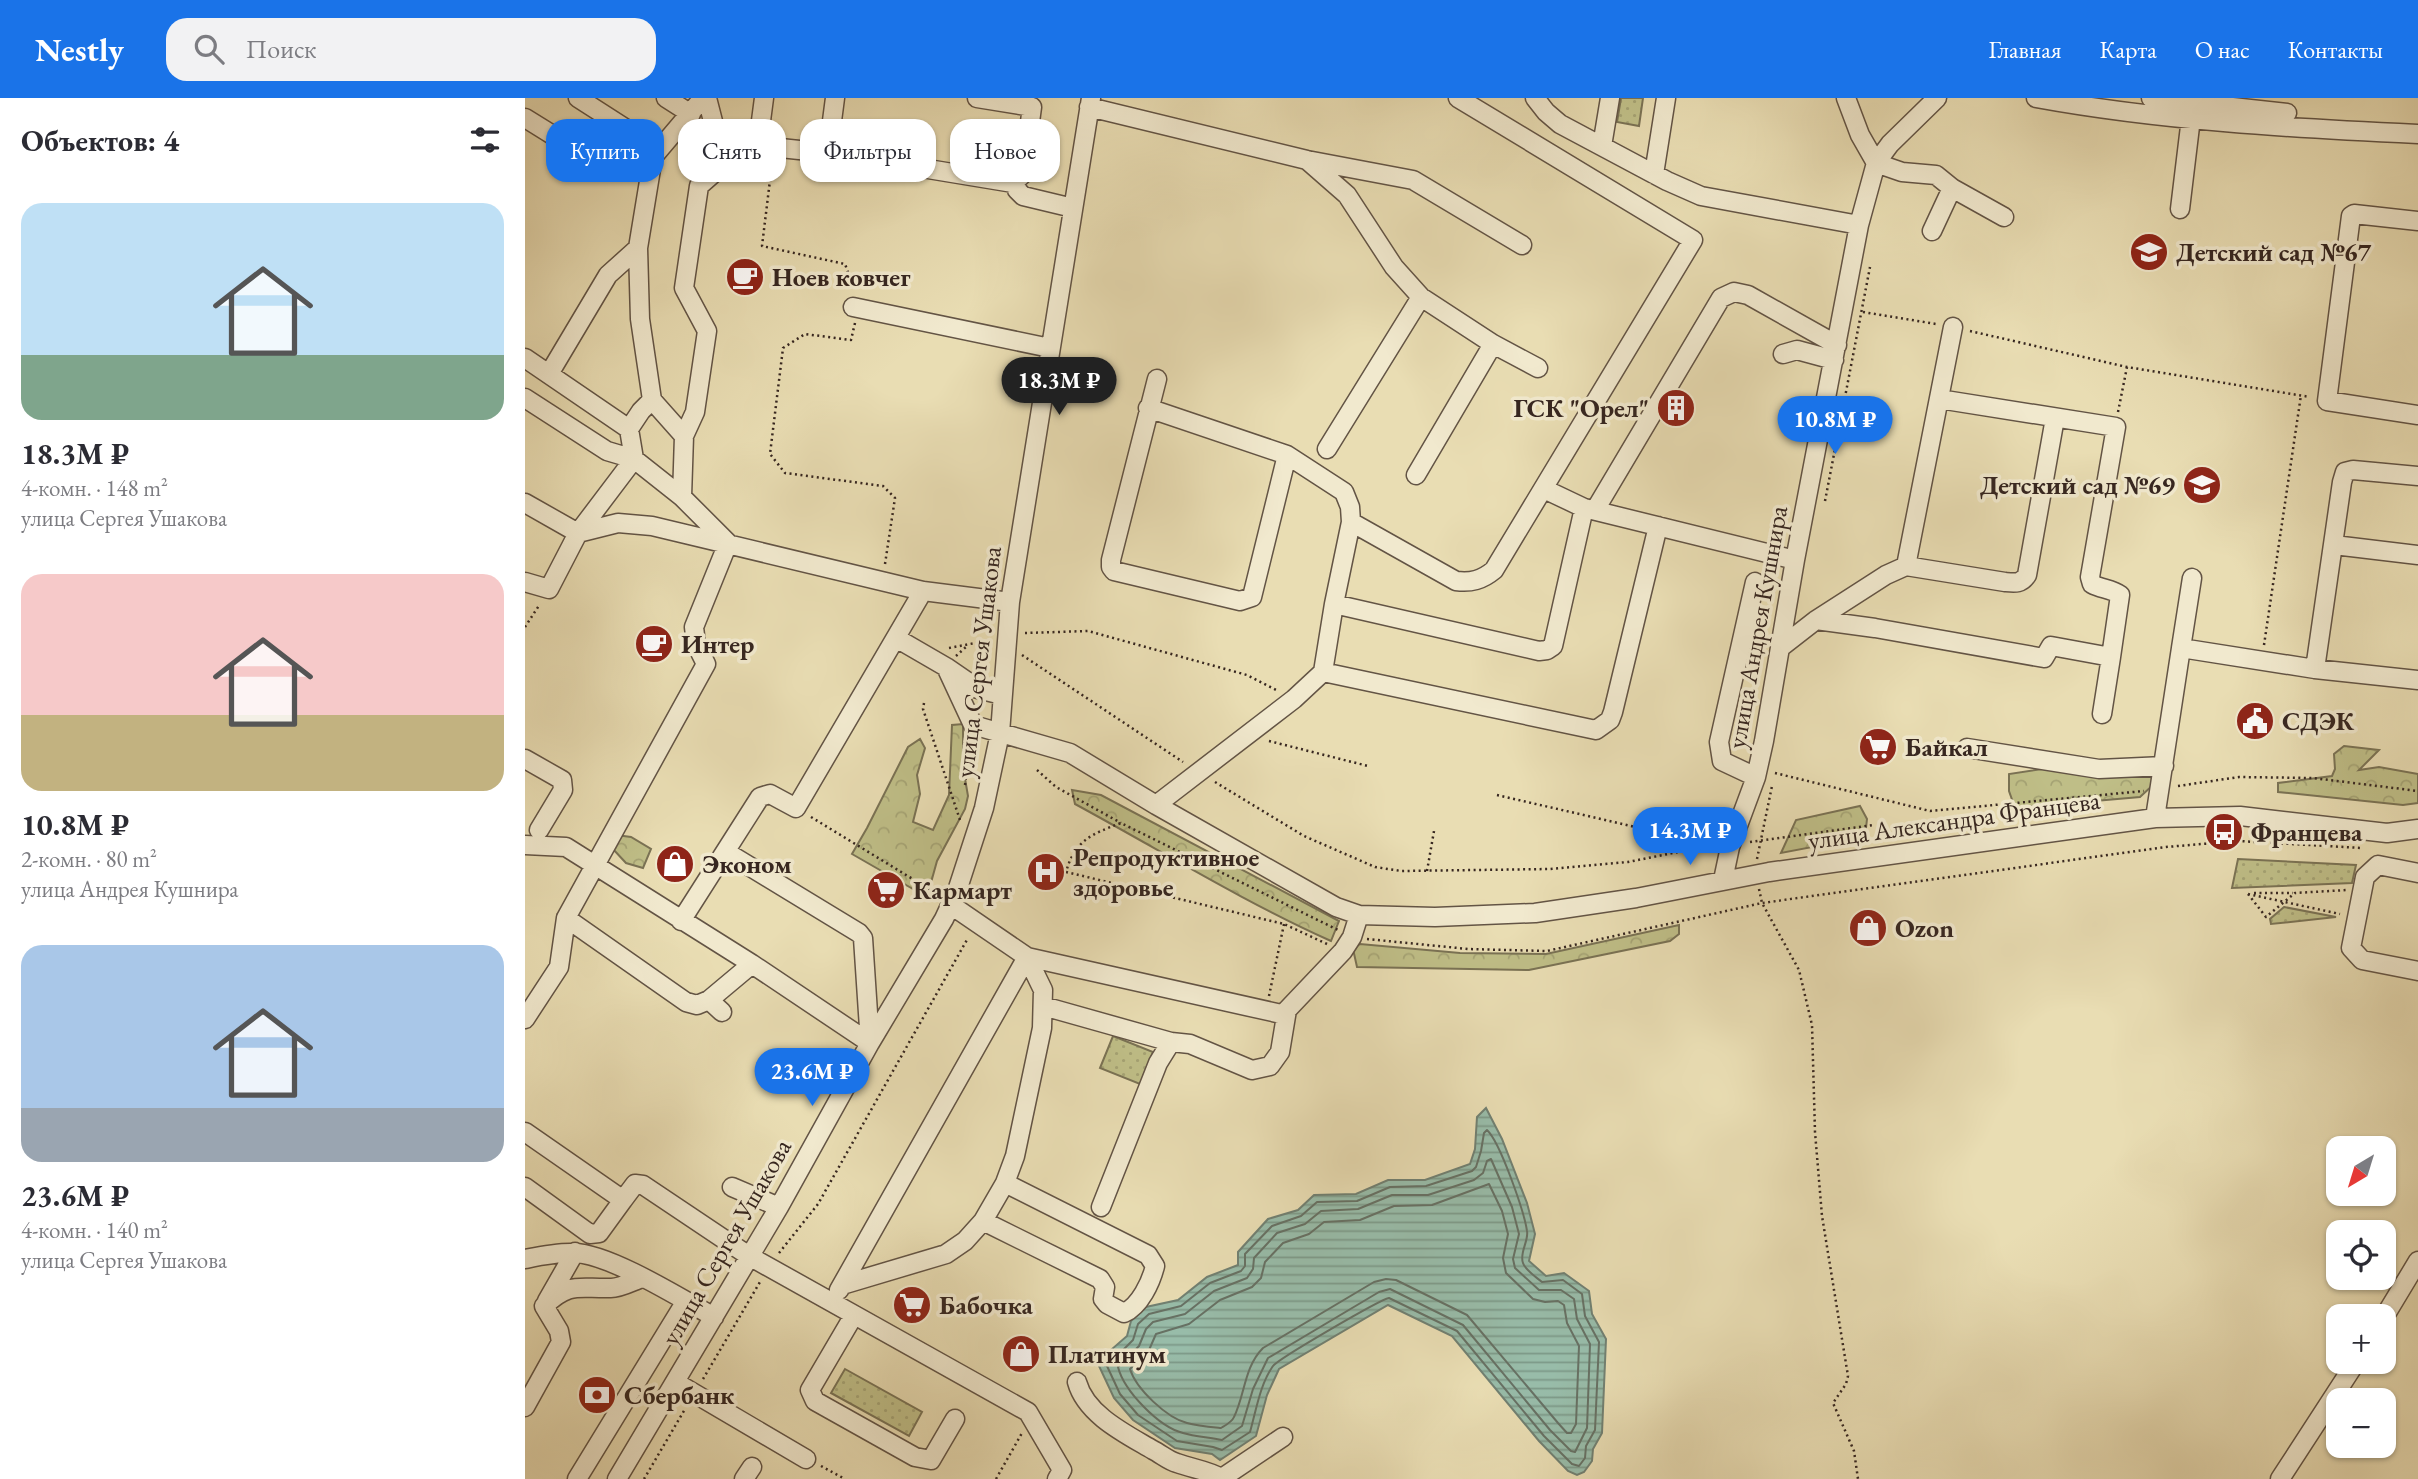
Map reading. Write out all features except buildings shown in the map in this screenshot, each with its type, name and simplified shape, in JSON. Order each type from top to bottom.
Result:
[{"type":"street","points":[[578,98],[611,119]]},
{"type":"street","points":[[666,98],[691,114]]},
{"type":"street","points":[[664,145],[705,98]]},
{"type":"street","points":[[705,98],[711,119]]},
{"type":"street","points":[[764,98],[759,136],[771,147],[800,150]]},
{"type":"street","points":[[832,119],[835,98]]},
{"type":"street","points":[[977,98],[1032,107],[1030,119]]},
{"type":"street","points":[[1351,522],[1456,581],[1467,582],[1485,577],[1494,570],[1693,240],[1458,98]]},
{"type":"street","points":[[1535,98],[1560,124],[1684,189],[1711,198],[1859,225]]},
{"type":"street","points":[[1602,146],[1610,98]]},
{"type":"street","points":[[1654,174],[1667,98]]},
{"type":"street","points":[[1846,98],[1860,135],[1876,163],[1902,172],[1936,175],[1952,188],[2004,217]]},
{"type":"street","points":[[1876,163],[1890,144],[1937,98]]},
{"type":"street","points":[[2036,98],[2073,105],[2191,118],[2287,112]]},
{"type":"street","points":[[2151,98],[2287,112],[2418,134]]},
{"type":"street","points":[[1090,103],[1307,160],[1413,180],[1522,245]]},
{"type":"street","name":"улица Сергея Ушакова","points":[[617,1479],[779,1208],[870,1043],[951,905],[984,808],[1000,733],[1010,602],[1090,103]]},
{"type":"street","points":[[525,118],[546,131]]},
{"type":"street","points":[[2180,209],[2191,118]]},
{"type":"street","points":[[1307,160],[1347,195],[1394,267],[1421,297],[1493,344],[1538,368]]},
{"type":"street","name":"улица Андрея Кушнира","points":[[1723,880],[1721,846],[1756,778],[1859,225],[1876,163]]},
{"type":"street","points":[[649,182],[638,248],[640,320],[652,400],[684,436]]},
{"type":"street","points":[[683,497],[684,436],[695,412],[707,331],[684,288],[699,186],[704,182]]},
{"type":"street","points":[[1016,182],[1017,190],[1023,196],[1073,208]]},
{"type":"street","points":[[1932,231],[1952,188]]},
{"type":"street","points":[[2418,221],[2354,214],[2351,216],[2327,401],[2418,415]]},
{"type":"street","points":[[549,374],[608,275],[638,248]]},
{"type":"street","points":[[1334,604],[1539,651],[1546,650],[1553,646],[1590,509],[1721,298],[1734,292],[1748,295],[1835,353]]},
{"type":"street","points":[[1327,449],[1421,297]]},
{"type":"street","points":[[855,307],[1050,348]]},
{"type":"street","points":[[1906,566],[1953,327]]},
{"type":"street","points":[[1416,475],[1493,344]]},
{"type":"street","points":[[1783,354],[1797,350],[1835,353]]},
{"type":"street","points":[[525,358],[629,429]]},
{"type":"street","points":[[1157,379],[1111,560],[1111,567],[1119,572],[1240,601],[1252,597],[1286,455]]},
{"type":"street","points":[[525,398],[607,451],[634,458],[683,497],[728,542]]},
{"type":"street","points":[[1940,399],[2116,427],[2090,576],[2092,584],[2120,595],[2102,714]]},
{"type":"street","points":[[525,582],[549,589],[578,533],[634,458],[629,429],[652,400]]},
{"type":"street","points":[[1148,408],[1286,455],[1344,492],[1350,507],[1351,522],[1323,672],[1294,699],[1156,805]]},
{"type":"street","points":[[1780,648],[1816,620],[1886,575],[1906,566],[2005,582],[2023,581],[2027,575],[2055,418]]},
{"type":"street","points":[[2315,669],[2345,472],[2353,470],[2418,476]]},
{"type":"street","points":[[1544,489],[1590,509],[1795,560]]},
{"type":"street","points":[[525,503],[578,533],[618,523],[652,526],[728,542],[923,591],[1010,602]]},
{"type":"street","points":[[1323,672],[1595,730],[1610,720],[1613,712],[1658,526]]},
{"type":"street","points":[[525,1019],[559,967],[566,918],[706,664],[696,644],[694,627],[728,542]]},
{"type":"street","points":[[2334,545],[2418,555]]},
{"type":"street","points":[[2155,818],[2192,578]]},
{"type":"street","points":[[1755,582],[1719,742],[1722,761],[1756,778]]},
{"type":"street","points":[[681,921],[760,797],[770,794],[796,808],[923,591]]},
{"type":"street","points":[[1816,620],[2045,659],[2052,646],[2111,657]]},
{"type":"street","points":[[896,638],[978,689],[1002,695]]},
{"type":"street","points":[[2181,648],[2315,669],[2418,680]]},
{"type":"street","name":"улица Александра Францева","points":[[946,667],[973,725],[1070,753],[1336,907],[1359,915],[1434,917],[1535,913],[1636,898],[1723,880],[2155,818],[2240,816],[2387,832],[2418,829]]},
{"type":"street","points":[[1967,748],[2098,769],[2164,766]]},
{"type":"street","points":[[525,759],[562,780],[563,790],[532,826],[752,964],[870,1043]]},
{"type":"street","points":[[525,845],[566,847]]},
{"type":"street","points":[[726,852],[859,933],[863,938],[870,1043]]},
{"type":"street","points":[[2418,873],[2378,864],[2365,877],[2351,948],[2362,960],[2418,971]]},
{"type":"street","points":[[951,905],[1027,957],[1286,1015]]},
{"type":"street","points":[[1043,1006],[1171,1042],[1190,1044],[1252,1070],[1270,1066],[1280,1052],[1287,1010],[1343,951],[1352,937],[1359,915]]},
{"type":"street","points":[[566,918],[686,1002],[705,1007],[752,964]]},
{"type":"street","points":[[842,1285],[946,1254],[965,1241],[983,1221],[1005,1182],[1015,1156],[1042,1028],[1043,990],[1027,957]]},
{"type":"street","points":[[832,1303],[1027,957]]},
{"type":"street","points":[[1101,1207],[1158,1063],[1171,1042]]},
{"type":"street","points":[[525,1132],[622,1199]]},
{"type":"street","points":[[983,1221],[1100,1279],[1105,1287],[1103,1299],[1124,1313],[1133,1309],[1152,1278],[1155,1266],[1148,1255],[1005,1182]]},
{"type":"street","points":[[525,1188],[590,1234],[599,1233],[635,1184],[643,1185],[750,1256],[1028,1412],[1060,1474]]},
{"type":"street","points":[[732,1187],[779,1208]]},
{"type":"street","points":[[544,1306],[575,1252]]},
{"type":"street","points":[[525,1259],[575,1252],[600,1258],[714,1317]]},
{"type":"street","points":[[2392,1304],[2418,1261]]},
{"type":"street","points":[[544,1306],[555,1296],[578,1286],[614,1288],[642,1278]]},
{"type":"street","points":[[577,1479],[686,1301]]},
{"type":"street","points":[[525,1407],[561,1342],[559,1331],[544,1306]]},
{"type":"street","points":[[854,1315],[810,1390],[815,1401],[915,1457],[931,1460],[955,1419]]},
{"type":"street","points":[[2280,1479],[2348,1374]]},
{"type":"street","points":[[675,1382],[806,1460]]},
{"type":"street","points":[[1077,1382],[1080,1391],[1097,1413],[1122,1432],[1176,1463],[1203,1468],[1223,1478],[1283,1437]]},
{"type":"path","points":[[770,182],[762,246],[845,264],[855,307],[852,340],[805,334],[783,348],[770,454],[785,473],[883,486],[895,498],[883,581]]},
{"type":"path","points":[[1863,312],[1953,327],[2127,367],[2327,401]]},
{"type":"path","points":[[2116,427],[2127,367]]},
{"type":"path","points":[[2262,660],[2301,395]]},
{"type":"path","points":[[525,627],[549,589]]},
{"type":"path","points":[[922,653],[981,642],[1006,641],[1031,632],[1088,631],[1247,675],[1294,699]]},
{"type":"path","points":[[1006,641],[1197,772],[1316,841],[1375,867],[1401,871],[1550,869],[1615,863],[1721,846]]},
{"type":"path","points":[[978,681],[981,642]]},
{"type":"path","points":[[924,703],[923,709],[962,826]]},
{"type":"path","points":[[965,785],[972,731]]},
{"type":"path","points":[[1247,735],[1367,766]]},
{"type":"path","points":[[1038,770],[1056,787],[1121,823]]},
{"type":"path","points":[[1775,773],[1930,811],[2160,789],[2239,776],[2313,778],[2418,791]]},
{"type":"path","points":[[1497,794],[1721,846]]},
{"type":"path","points":[[796,808],[934,892]]},
{"type":"path","points":[[1760,840],[1874,825]]},
{"type":"path","points":[[1427,871],[1434,831]]},
{"type":"path","points":[[1858,1479],[1854,1451],[1833,1403],[1846,1384],[1848,1376],[1822,1216],[1815,1132],[1812,1025],[1799,970],[1762,903],[2166,847],[2238,841],[2368,849]]},
{"type":"path","points":[[2248,894],[2363,889]]},
{"type":"path","points":[[2248,894],[2266,917],[2295,893]]},
{"type":"path","points":[[2248,894],[2358,917]]},
{"type":"path","points":[[644,1479],[769,1267],[818,1204],[976,923]]},
{"type":"path","points":[[1266,1010],[1284,924]]},
{"type":"path","points":[[996,1479],[1031,1418]]},
{"type":"path","points":[[806,1460],[845,1479]]},
{"type":"green space","points":[[1621,98],[1643,98],[1639,126],[1617,122]]},
{"type":"green space","points":[[963,724],[963,767],[968,796],[965,809],[937,861],[927,897],[852,854],[908,747],[920,739],[925,748],[917,775],[920,794],[913,822],[933,830],[949,795],[952,725]]},
{"type":"green space","points":[[2344,746],[2379,750],[2359,770],[2379,767],[2418,774],[2418,803],[2403,805],[2278,792],[2278,783],[2332,776],[2335,769],[2334,754]]},
{"type":"green space","points":[[2056,767],[2155,773],[2154,784],[2140,797],[2015,808],[2009,791],[2009,774]]},
{"type":"green space","points":[[1072,790],[1101,795],[1339,921],[1331,941],[1233,892],[1075,804]]},
{"type":"green space","points":[[1860,806],[1867,819],[1865,837],[1781,853],[1796,820]]},
{"type":"green space","points":[[616,835],[631,837],[651,849],[643,868],[626,863],[612,848]]},
{"type":"green space","points":[[2238,859],[2356,865],[2352,883],[2232,888]]},
{"type":"green space","points":[[2284,907],[2336,917],[2271,924],[2270,919]]},
{"type":"green space","points":[[1679,925],[1679,934],[1670,941],[1529,970],[1357,967],[1353,949],[1360,944],[1460,953],[1546,954]]},
{"type":"green space","points":[[1113,1036],[1153,1052],[1140,1084],[1100,1068]]},
{"type":"green space","points":[[845,1369],[922,1412],[909,1436],[831,1393]]},
{"type":"water","points":[[1486,1108],[1502,1139],[1527,1203],[1535,1234],[1529,1261],[1546,1276],[1564,1273],[1589,1291],[1592,1314],[1606,1339],[1602,1433],[1593,1449],[1592,1461],[1584,1472],[1577,1475],[1568,1471],[1539,1441],[1452,1336],[1388,1305],[1279,1369],[1267,1395],[1256,1436],[1220,1460],[1212,1454],[1175,1448],[1133,1420],[1114,1398],[1099,1366],[1104,1356],[1127,1336],[1131,1321],[1146,1307],[1178,1300],[1207,1277],[1238,1265],[1238,1252],[1268,1219],[1298,1210],[1314,1195],[1356,1194],[1388,1180],[1425,1180],[1470,1164],[1475,1149],[1477,1117]]},
{"type":"place","name":"Детский сад №67","points":[[2149,252]]},
{"type":"place","name":"Ноев ковчег","points":[[745,277]]},
{"type":"place","name":"ГСК \"Орел\"","points":[[1676,408]]},
{"type":"place","name":"Детский сад №69","points":[[2202,485]]},
{"type":"place","name":"Интер","points":[[654,644]]},
{"type":"place","name":"СДЭК","points":[[2255,721]]},
{"type":"place","name":"Байкал","points":[[1878,747]]},
{"type":"place","name":"Францева","points":[[2224,832]]},
{"type":"place","name":"Эконом","points":[[675,864]]},
{"type":"place","name":"Репродуктивное здоровье","points":[[1046,872]]},
{"type":"place","name":"Кармарт","points":[[886,890]]},
{"type":"place","name":"Ozon","points":[[1868,928]]},
{"type":"place","name":"Бабочка","points":[[912,1305]]},
{"type":"place","name":"Платинум","points":[[1021,1354]]},
{"type":"place","name":"Сбербанк","points":[[597,1395]]}]
